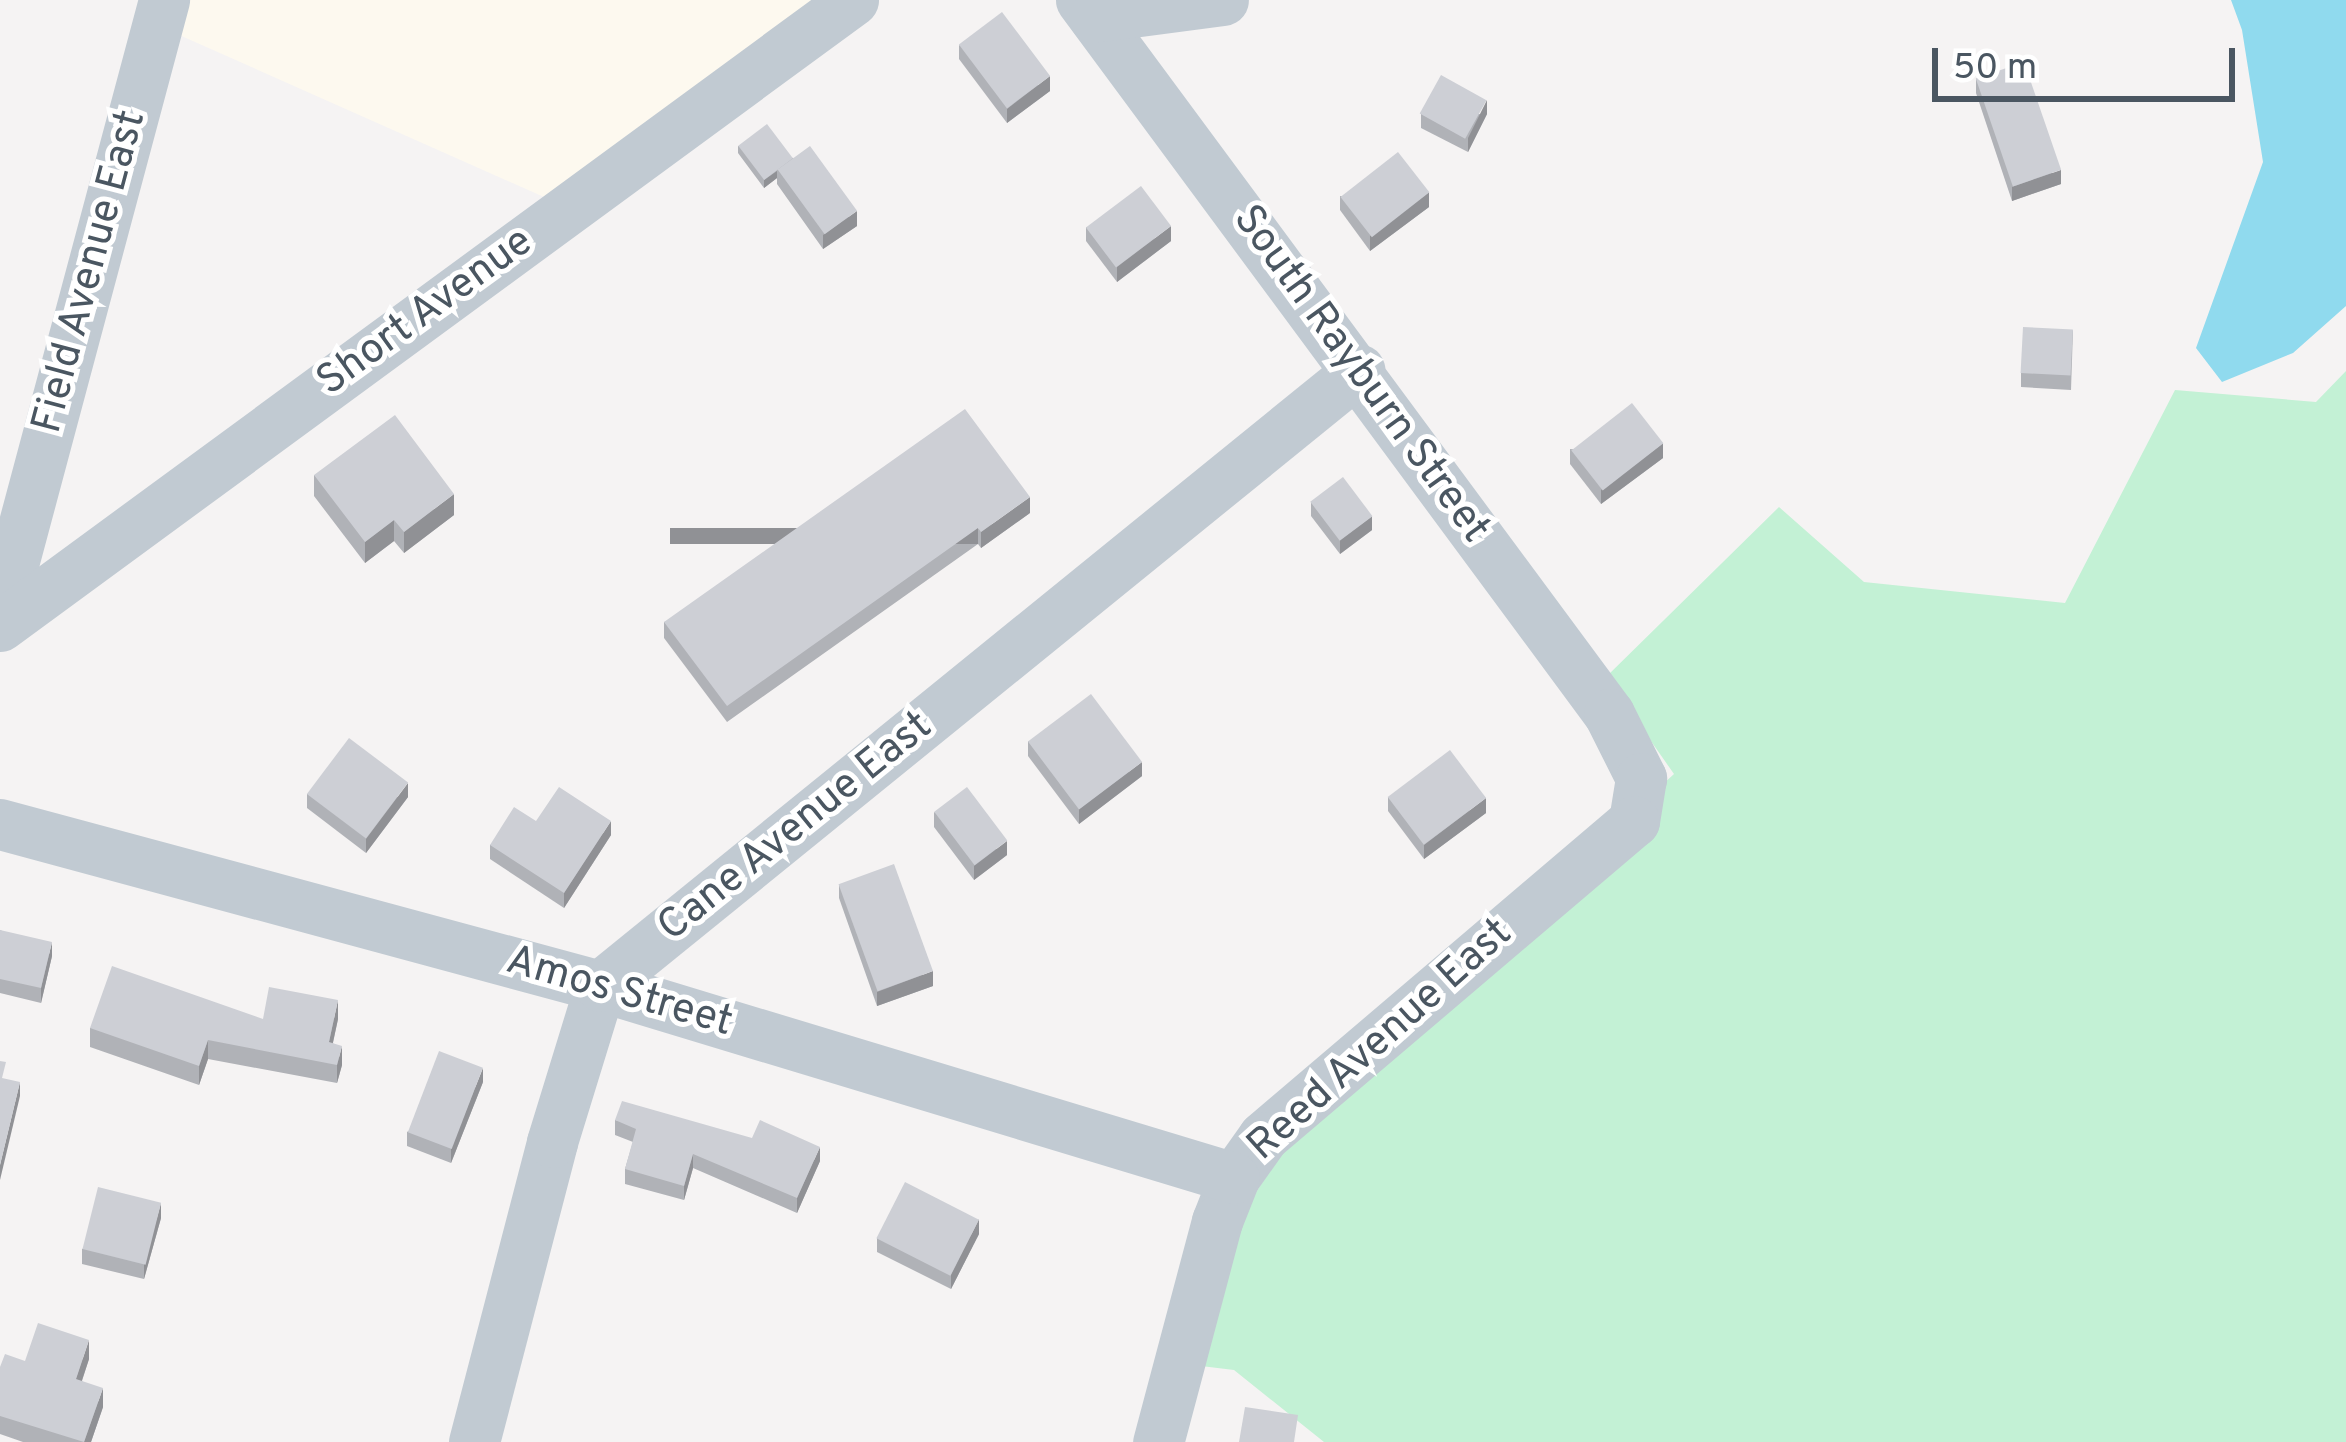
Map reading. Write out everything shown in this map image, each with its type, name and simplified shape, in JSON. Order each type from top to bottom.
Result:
[{"type":"street","name":"Field Avenue East","points":[[0,613],[164,0]]},
{"type":"street","name":"Short Avenue","points":[[0,626],[853,0]]},
{"type":"street","points":[[1088,9],[1222,0]]},
{"type":"street","name":"South Rayburn Street","points":[[1088,9],[1359,370],[1609,714],[1631,755]]},
{"type":"street","name":"Cane Avenue East","points":[[600,986],[1359,370]]},
{"type":"street","name":"Reed Avenue East","points":[[1158,1442],[1234,1178],[1263,1138],[1634,820],[1641,778],[1631,755]]},
{"type":"street","name":"Amos Street","points":[[0,824],[600,986],[1234,1178]]},
{"type":"street","points":[[474,1442],[552,1142],[600,986]]},
{"type":"shaded area","points":[[186,0],[813,0],[544,197],[177,34]]},
{"type":"green space","points":[[2346,371],[2346,1442],[1324,1442],[1234,1370],[1201,1366],[1248,1205],[1280,1154],[1649,839],[1660,819],[1662,785],[1674,774],[1606,677],[1779,507],[1864,582],[2065,603],[2175,390],[2316,402]]},
{"type":"water","points":[[2231,0],[2346,0],[2346,306],[2293,353],[2222,382],[2196,348],[2263,162],[2242,30]]},
{"type":"building","points":[[1002,12],[1050,76],[1007,108],[959,44]]},
{"type":"building","points":[[2024,62],[2061,170],[2013,186],[1976,79]]},
{"type":"building","points":[[1441,75],[1486,100],[1465,139],[1420,113]]},
{"type":"building","points":[[767,124],[793,158],[764,180],[738,146]]},
{"type":"building","points":[[810,146],[857,211],[825,234],[778,170]]},
{"type":"building","points":[[1398,152],[1429,192],[1372,237],[1340,197]]},
{"type":"building","points":[[1141,186],[1171,226],[1116,267],[1086,228]]},
{"type":"building","points":[[2023,327],[2073,330],[2071,376],[2021,373]]},
{"type":"building","points":[[1632,403],[1663,443],[1603,491],[1571,450]]},
{"type":"building","points":[[965,409],[1030,497],[981,532],[978,528],[727,706],[664,622]]},
{"type":"building","points":[[395,415],[454,494],[404,532],[394,520],[365,542],[314,475]]},
{"type":"building","points":[[1343,477],[1372,516],[1340,541],[1310,502]]},
{"type":"building","points":[[1091,694],[1142,762],[1079,809],[1028,742]]},
{"type":"building","points":[[349,738],[408,783],[366,838],[307,794]]},
{"type":"building","points":[[1450,750],[1486,798],[1424,845],[1388,797]]},
{"type":"building","points":[[559,787],[611,821],[564,893],[490,845],[514,807],[536,821]]},
{"type":"building","points":[[967,787],[1007,841],[975,865],[934,812]]},
{"type":"building","points":[[894,864],[933,971],[878,991],[839,884]]},
{"type":"building","points":[[0,930],[52,942],[41,988],[0,979]]},
{"type":"building","points":[[112,966],[263,1019],[269,987],[338,1000],[329,1042],[342,1046],[337,1065],[208,1040],[199,1066],[90,1028]]},
{"type":"building","points":[[439,1051],[483,1068],[452,1149],[408,1132]]},
{"type":"building","points":[[0,1061],[6,1062],[2,1078],[20,1082],[0,1165]]},
{"type":"building","points":[[622,1101],[752,1138],[760,1120],[820,1147],[797,1198],[693,1154],[684,1186],[625,1169],[636,1129],[615,1120]]},
{"type":"building","points":[[905,1182],[979,1220],[950,1276],[876,1238]]},
{"type":"building","points":[[98,1187],[161,1203],[146,1265],[83,1249]]},
{"type":"building","points":[[38,1323],[89,1340],[76,1379],[103,1388],[84,1442],[0,1416],[0,1367],[5,1354],[25,1361]]},
{"type":"building","points":[[1245,1407],[1298,1415],[1294,1442],[1239,1442]]}]
